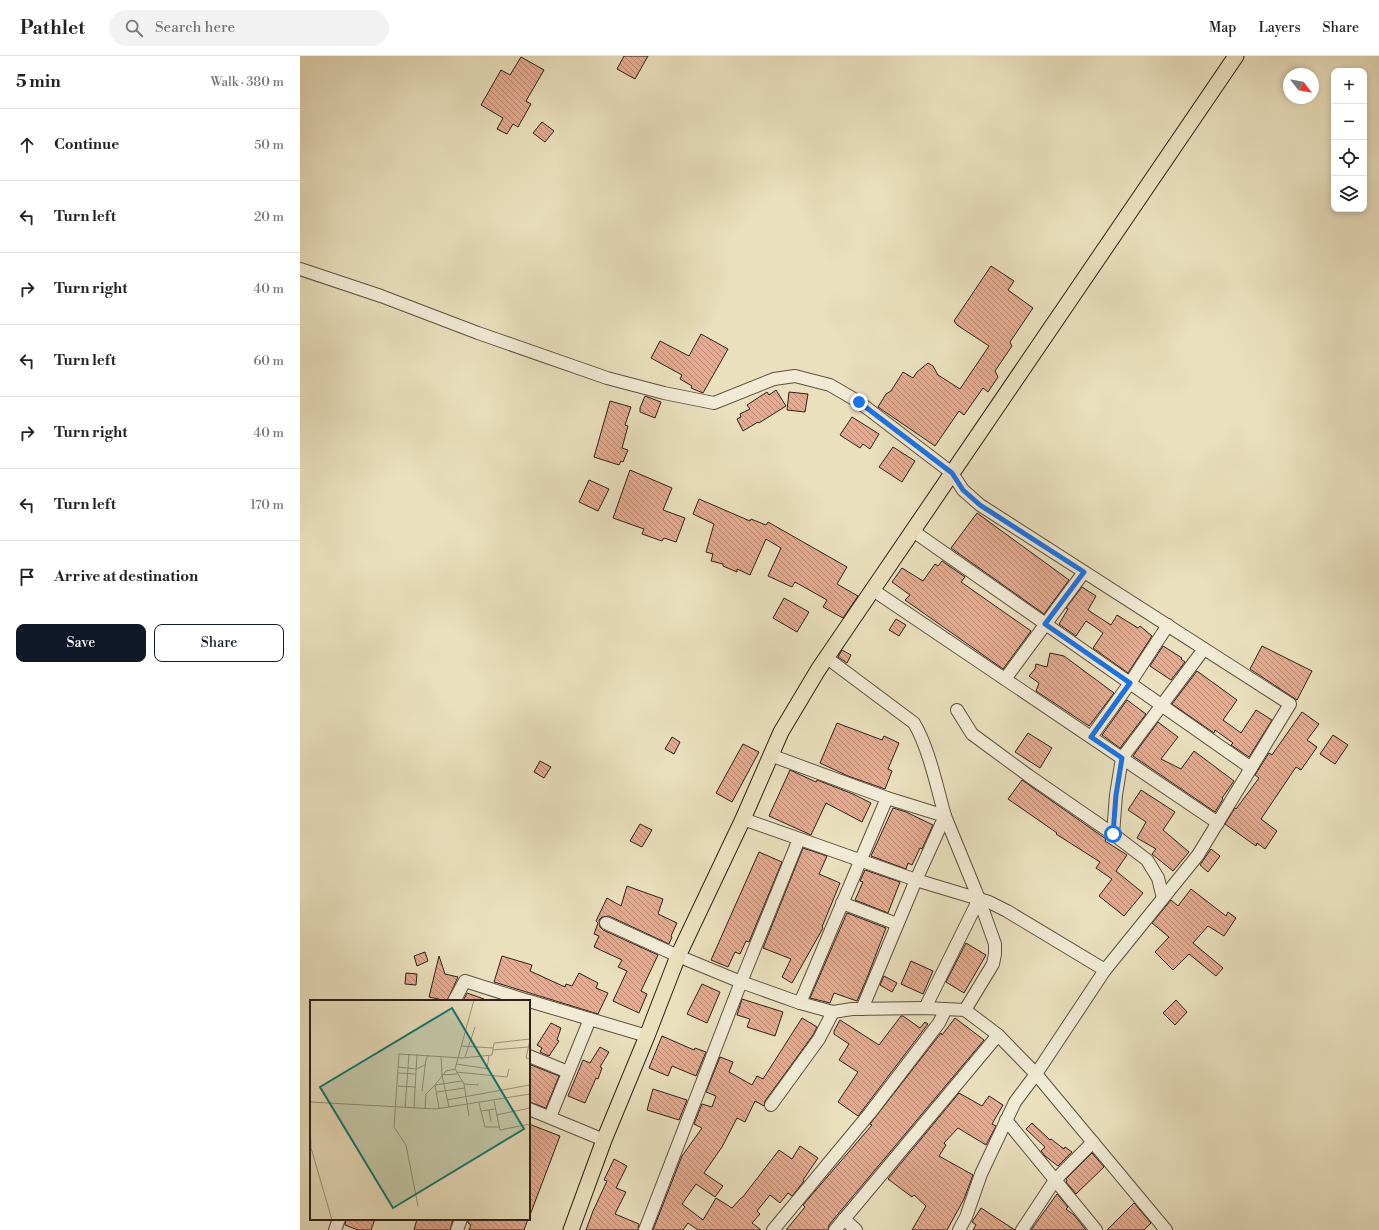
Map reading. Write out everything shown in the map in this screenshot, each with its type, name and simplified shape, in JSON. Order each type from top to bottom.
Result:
[{"type":"main road","points":[[571,1230],[604,1140],[678,956],[743,819],[770,754],[781,732],[827,658],[1236,56]]},
{"type":"street","points":[[300,269],[381,296],[478,333],[606,378],[678,396],[714,403],[774,379],[795,376],[830,385],[859,402],[952,473],[963,490],[980,505],[1290,704],[1198,855],[1105,970],[1036,1074],[1015,1102],[981,1174],[966,1217],[959,1230]]},
{"type":"street","points":[[913,531],[1251,768]]},
{"type":"street","points":[[1005,680],[1084,572]]},
{"type":"street","points":[[873,590],[1218,823]]},
{"type":"street","points":[[1091,737],[1130,683],[1168,626]]},
{"type":"street","points":[[1113,834],[1116,795],[1122,758],[1204,649]]},
{"type":"street","points":[[827,658],[914,722],[920,732],[945,816],[995,944],[993,964],[965,1010]]},
{"type":"street","points":[[957,710],[972,734],[1029,776],[1113,834],[1147,860],[1158,878],[1164,898]]},
{"type":"street","points":[[770,754],[887,798],[945,816]]},
{"type":"street","points":[[800,1003],[887,798]]},
{"type":"street","points":[[862,1009],[897,924],[945,816]]},
{"type":"street","points":[[743,819],[916,880],[989,902],[1007,911],[1105,970]]},
{"type":"street","points":[[645,1230],[799,839]]},
{"type":"street","points":[[925,1008],[978,899]]},
{"type":"street","points":[[842,903],[897,924]]},
{"type":"street","points":[[606,923],[678,956],[742,982],[800,1003],[832,1012],[862,1009],[925,1008],[965,1010],[998,1034],[1036,1074],[1166,1230]]},
{"type":"street","points":[[455,1000],[465,980],[526,1000]]},
{"type":"street","points":[[530,1001],[647,1036]]},
{"type":"street","points":[[773,1230],[870,1113],[939,1023],[946,1009]]},
{"type":"street","points":[[771,1106],[819,1039],[832,1012]]},
{"type":"street","points":[[550,1118],[590,1019]]},
{"type":"street","points":[[835,1230],[998,1034]]},
{"type":"street","points":[[530,1056],[568,1072]]},
{"type":"street","points":[[530,1109],[604,1140]]},
{"type":"street","points":[[1006,1120],[1096,1230]]},
{"type":"street","points":[[1022,1230],[1055,1180],[1093,1142]]},
{"type":"street","points":[[844,1219],[856,1230]]},
{"type":"street","points":[[335,1230],[339,1220]]},
{"type":"street","points":[[457,1230],[461,1220]]},
{"type":"building","points":[[624,56],[648,56],[635,79],[617,69]]},
{"type":"building","points":[[521,57],[544,70],[526,101],[531,104],[518,127],[513,124],[507,134],[497,129],[503,118],[481,105],[501,70],[510,75]]},
{"type":"building","points":[[542,122],[554,131],[545,142],[533,133]]},
{"type":"building","points":[[991,266],[1014,281],[1008,290],[1033,308],[1010,342],[1012,346],[995,371],[998,377],[988,392],[983,388],[964,415],[959,411],[935,446],[878,407],[886,394],[891,391],[903,372],[913,378],[917,372],[928,363],[933,366],[938,375],[960,389],[989,346],[957,325],[954,321]]},
{"type":"building","points":[[701,334],[728,349],[703,393],[691,388],[692,386],[680,379],[682,375],[651,358],[660,341],[689,356]]},
{"type":"building","points":[[776,390],[786,406],[743,431],[737,419],[741,417],[740,414],[750,409],[747,405],[767,392],[769,395]]},
{"type":"building","points":[[789,392],[808,394],[805,412],[787,410]]},
{"type":"building","points":[[645,396],[661,402],[655,418],[640,412]]},
{"type":"building","points":[[610,401],[631,407],[625,425],[628,426],[622,448],[628,450],[623,462],[621,461],[619,465],[594,457]]},
{"type":"building","points":[[852,417],[879,434],[870,449],[863,444],[860,448],[840,435]]},
{"type":"building","points":[[893,447],[915,461],[902,482],[879,467]]},
{"type":"building","points":[[630,470],[672,488],[663,510],[685,518],[676,542],[664,538],[662,541],[642,534],[644,529],[613,518]]},
{"type":"building","points":[[589,480],[609,489],[598,511],[579,502]]},
{"type":"building","points":[[699,499],[750,521],[751,519],[766,525],[768,522],[847,567],[837,584],[858,596],[843,618],[823,607],[827,600],[795,582],[792,587],[768,576],[781,548],[766,539],[750,575],[737,569],[737,572],[723,566],[723,564],[711,561],[713,554],[706,552],[714,524],[693,514]]},
{"type":"building","points":[[977,513],[1069,580],[1044,614],[951,548]]},
{"type":"building","points":[[942,561],[965,577],[961,582],[1031,631],[1003,669],[905,600],[910,595],[892,582],[902,568],[923,581],[935,564],[938,566]]},
{"type":"building","points":[[1082,587],[1096,596],[1088,610],[1111,625],[1117,615],[1138,628],[1140,626],[1152,636],[1128,673],[1093,648],[1103,633],[1095,627],[1086,621],[1076,636],[1059,624],[1068,609],[1066,608]]},
{"type":"building","points":[[784,598],[809,612],[797,632],[773,618]]},
{"type":"building","points":[[896,619],[906,625],[899,636],[889,630]]},
{"type":"building","points":[[1163,646],[1182,658],[1181,659],[1185,662],[1171,680],[1150,666]]},
{"type":"building","points":[[1262,646],[1312,671],[1297,700],[1250,669]]},
{"type":"building","points":[[842,650],[851,655],[847,663],[838,657]]},
{"type":"building","points":[[1050,653],[1064,656],[1114,693],[1089,726],[1036,691],[1039,683],[1029,676],[1035,669],[1036,664],[1047,667]]},
{"type":"building","points":[[1197,671],[1237,700],[1223,720],[1241,733],[1256,710],[1272,720],[1249,757],[1231,745],[1233,743],[1215,730],[1214,733],[1172,704]]},
{"type":"building","points":[[1127,700],[1146,714],[1120,748],[1102,735]]},
{"type":"building","points":[[1302,712],[1319,724],[1307,740],[1317,747],[1301,770],[1296,767],[1261,819],[1277,831],[1265,849],[1257,843],[1256,846],[1225,824],[1235,808],[1236,809],[1259,778],[1255,775],[1269,753],[1272,755]]},
{"type":"building","points":[[1158,722],[1178,737],[1161,759],[1181,769],[1194,751],[1234,781],[1222,798],[1223,799],[1215,812],[1133,756]]},
{"type":"building","points":[[837,723],[882,740],[884,736],[899,743],[888,769],[892,771],[885,789],[848,776],[820,763]]},
{"type":"building","points":[[1028,733],[1052,748],[1040,768],[1015,752]]},
{"type":"building","points":[[1333,735],[1348,745],[1335,764],[1320,754]]},
{"type":"building","points":[[672,737],[680,742],[674,754],[665,749]]},
{"type":"building","points":[[743,744],[759,752],[732,802],[716,793]]},
{"type":"building","points":[[540,761],[551,767],[544,778],[534,772]]},
{"type":"building","points":[[790,770],[816,782],[817,780],[853,794],[871,803],[862,822],[826,803],[811,835],[769,816]]},
{"type":"building","points":[[1022,780],[1106,839],[1105,841],[1127,855],[1116,871],[1143,893],[1124,916],[1099,896],[1112,879],[1096,868],[1100,862],[1056,834],[1057,833],[1008,799]]},
{"type":"building","points":[[1141,790],[1175,812],[1163,830],[1189,852],[1173,871],[1152,854],[1156,849],[1137,838],[1146,822],[1128,810]]},
{"type":"building","points":[[893,808],[906,812],[933,825],[922,849],[920,848],[912,865],[908,863],[906,869],[871,856]]},
{"type":"building","points":[[640,824],[652,830],[642,847],[630,841]]},
{"type":"building","points":[[803,848],[827,856],[819,874],[840,883],[822,927],[823,928],[792,983],[782,977],[791,959],[763,948]]},
{"type":"building","points":[[1211,849],[1220,856],[1208,872],[1200,865]]},
{"type":"building","points":[[759,852],[782,862],[749,942],[746,941],[740,954],[735,952],[728,967],[711,960]]},
{"type":"building","points":[[865,870],[900,882],[888,913],[855,900],[863,882],[860,881]]},
{"type":"building","points":[[627,886],[663,899],[658,914],[677,923],[669,944],[609,916],[602,917],[599,920],[600,927],[603,930],[658,955],[641,991],[647,994],[639,1013],[613,1001],[627,971],[618,967],[622,960],[594,947],[599,936],[594,934],[598,923],[596,921],[607,898],[621,906]]},
{"type":"building","points":[[1191,889],[1226,916],[1228,912],[1236,918],[1224,936],[1208,926],[1193,943],[1223,968],[1216,976],[1189,954],[1173,970],[1155,952],[1169,937],[1152,923],[1171,900],[1178,906]]},
{"type":"building","points":[[847,913],[886,928],[857,1001],[834,993],[830,1003],[810,998]]},
{"type":"building","points":[[966,943],[986,955],[964,993],[946,982]]},
{"type":"building","points":[[425,952],[428,961],[417,966],[414,956]]},
{"type":"building","points":[[439,956],[445,974],[458,977],[447,1000],[429,997]]},
{"type":"building","points":[[502,956],[532,965],[530,971],[565,987],[566,984],[572,986],[579,973],[598,983],[596,988],[608,993],[598,1014],[494,982]]},
{"type":"building","points":[[911,961],[933,971],[923,994],[901,984]]},
{"type":"building","points":[[406,973],[417,974],[416,985],[405,984]]},
{"type":"building","points":[[884,976],[897,983],[892,992],[880,985]]},
{"type":"building","points":[[702,984],[720,992],[707,1023],[687,1014]]},
{"type":"building","points":[[467,993],[484,999],[484,1000],[464,1000]]},
{"type":"building","points":[[742,999],[783,1012],[775,1036],[747,1027],[750,1019],[737,1015]]},
{"type":"building","points":[[1176,1000],[1187,1012],[1175,1025],[1163,1013]]},
{"type":"building","points":[[901,1016],[920,1028],[925,1022],[928,1024],[858,1116],[838,1102],[858,1072],[839,1060],[849,1044],[834,1034],[834,1031],[840,1020],[879,1045]]},
{"type":"building","points":[[802,1018],[817,1027],[813,1035],[765,1101],[764,1106],[755,1101],[745,1122],[737,1118],[722,1147],[704,1173],[723,1186],[715,1197],[696,1184],[682,1204],[703,1220],[716,1198],[732,1208],[742,1198],[779,1150],[792,1159],[800,1146],[818,1158],[803,1180],[804,1181],[792,1196],[788,1193],[780,1203],[770,1195],[757,1211],[760,1214],[752,1223],[761,1230],[698,1230],[688,1223],[683,1230],[653,1230],[682,1156],[702,1128],[694,1124],[702,1104],[712,1107],[716,1096],[706,1092],[720,1057],[733,1062],[729,1072],[752,1085],[757,1076],[763,1079]]},
{"type":"building","points":[[955,1018],[984,1040],[838,1214],[829,1225],[828,1230],[786,1230],[805,1207],[803,1205],[872,1125],[870,1124],[941,1033],[942,1035]]},
{"type":"building","points":[[551,1023],[561,1028],[557,1040],[559,1041],[549,1056],[540,1052],[542,1048],[537,1045]]},
{"type":"building","points":[[662,1036],[694,1050],[695,1048],[706,1052],[696,1076],[672,1066],[668,1076],[649,1068]]},
{"type":"building","points":[[600,1047],[609,1052],[600,1067],[602,1068],[598,1079],[596,1078],[585,1103],[568,1096],[583,1060],[590,1063]]},
{"type":"building","points":[[531,1065],[559,1076],[546,1108],[530,1102]]},
{"type":"building","points":[[653,1089],[687,1100],[679,1120],[647,1110]]},
{"type":"building","points":[[959,1093],[982,1106],[989,1096],[1003,1105],[992,1124],[996,1126],[986,1145],[958,1128],[944,1143],[946,1145],[939,1156],[973,1175],[964,1199],[947,1230],[912,1230],[926,1206],[914,1195],[912,1197],[888,1179]]},
{"type":"building","points":[[1032,1123],[1050,1140],[1051,1139],[1064,1149],[1065,1147],[1072,1152],[1058,1166],[1045,1156],[1041,1151],[1045,1147],[1026,1129]]},
{"type":"building","points":[[530,1124],[560,1136],[530,1215]]},
{"type":"building","points":[[1092,1153],[1104,1167],[1076,1194],[1066,1182],[1066,1179]]},
{"type":"building","points":[[614,1159],[627,1166],[616,1188],[626,1192],[615,1214],[639,1224],[638,1230],[586,1230],[607,1181],[604,1180]]},
{"type":"building","points":[[1057,1194],[1068,1207],[1066,1209],[1074,1215],[1086,1230],[1031,1230]]},
{"type":"building","points":[[1134,1203],[1151,1223],[1144,1230],[1107,1230]]},
{"type":"building","points":[[981,1208],[1015,1230],[973,1230],[976,1225],[972,1222]]},
{"type":"building","points":[[346,1220],[375,1220],[371,1230],[358,1230],[345,1225]]},
{"type":"building","points":[[417,1220],[453,1220],[450,1230],[414,1230]]},
{"type":"building","points":[[468,1220],[528,1220],[524,1230],[469,1230],[471,1225],[468,1223]]},
{"type":"route","points":[[859,402],[952,473],[963,490],[980,505],[1084,572],[1045,624],[1130,683],[1091,737],[1122,758],[1116,795],[1113,834]]}]
